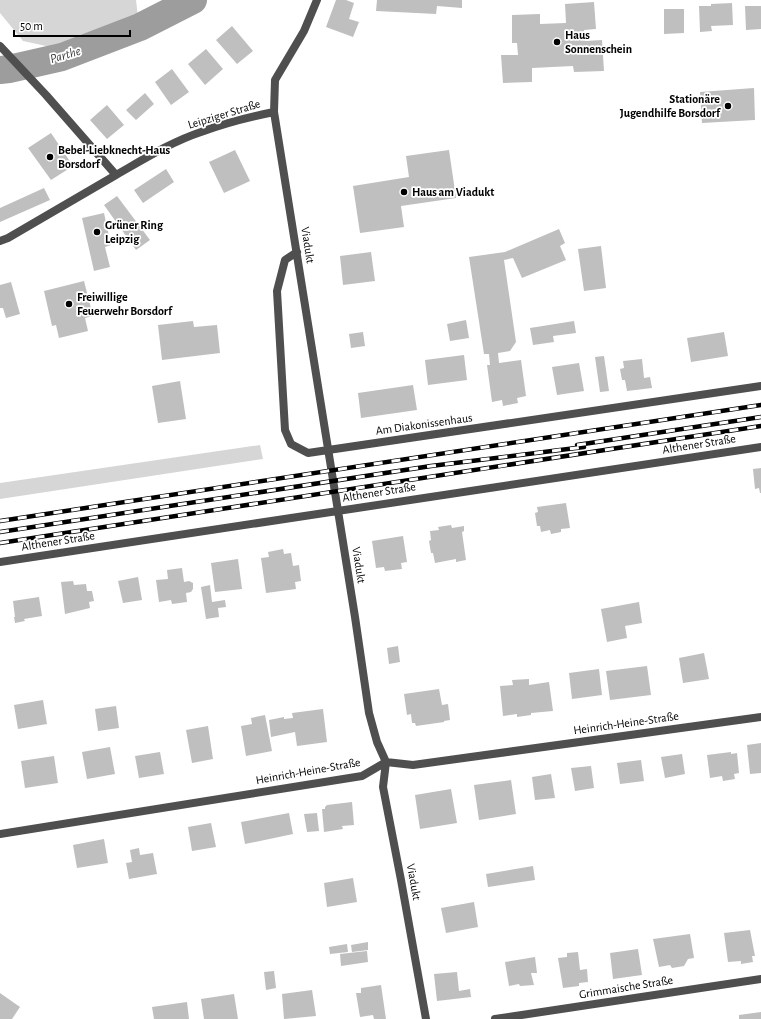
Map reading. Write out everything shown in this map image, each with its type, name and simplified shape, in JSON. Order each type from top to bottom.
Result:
[{"type":"street","name":"Leipziger Straße","points":[[0,241],[15,234],[116,174],[168,146],[200,132],[240,119],[274,112],[275,80],[304,31],[317,0]]},
{"type":"street","points":[[0,46],[116,174]]},
{"type":"street","name":"Viadukt","points":[[274,112],[326,431],[369,713],[377,742],[386,762],[383,787],[426,1019]]},
{"type":"street","name":"Am Diakonissenhaus","points":[[297,252],[285,260],[277,290],[285,430],[292,444],[308,453],[761,386]]},
{"type":"street","name":"Althener Straße","points":[[0,562],[761,446]]},
{"type":"street","name":"Heinrich-Heine-Straße","points":[[0,834],[362,776],[386,762],[413,765],[761,717]]},
{"type":"street","name":"Grimmaische Straße","points":[[495,1019],[761,979]]},
{"type":"shaded area","points":[[0,0],[136,0],[138,17],[62,46],[46,46],[23,41],[0,13]]},
{"type":"shaded area","points":[[260,445],[263,459],[0,499],[0,483]]},
{"type":"building","points":[[336,0],[346,0],[354,3],[349,19],[359,22],[353,37],[326,27]]},
{"type":"building","points":[[377,0],[462,0],[462,8],[437,6],[436,14],[376,11]]},
{"type":"building","name":"Haus Sonnenschein","points":[[594,2],[596,29],[584,30],[585,41],[602,40],[604,71],[574,72],[573,66],[532,68],[532,82],[503,83],[501,55],[518,55],[517,43],[512,43],[512,15],[540,14],[540,24],[566,23],[565,4]]},
{"type":"building","points":[[732,3],[733,25],[711,26],[712,31],[700,32],[699,6]]},
{"type":"building","points":[[745,6],[761,6],[761,29],[746,30]]},
{"type":"building","points":[[664,9],[684,9],[684,33],[664,34]]},
{"type":"building","points":[[232,26],[253,51],[237,64],[216,40]]},
{"type":"building","points":[[206,49],[223,69],[205,85],[188,64]]},
{"type":"building","points":[[172,69],[189,92],[171,105],[155,82]]},
{"type":"building","name":"Stationäre Jugendhilfe Borsdorf","points":[[754,88],[755,120],[702,123],[700,92]]},
{"type":"building","points":[[145,93],[154,104],[136,120],[126,110]]},
{"type":"building","points":[[107,105],[124,125],[107,139],[90,120]]},
{"type":"building","name":"Bebel-Liebknecht-Haus Borsdorf","points":[[51,133],[73,166],[51,180],[28,148]]},
{"type":"building","points":[[235,150],[250,181],[224,193],[209,162]]},
{"type":"building","name":"Haus am Viadukt","points":[[449,150],[456,198],[401,206],[404,227],[360,233],[353,186],[409,177],[406,156]]},
{"type":"building","points":[[166,169],[174,182],[143,203],[134,190]]},
{"type":"building","points":[[44,188],[50,200],[0,222],[0,208]]},
{"type":"building","points":[[117,196],[150,240],[136,250],[104,205]]},
{"type":"building","name":"Grüner Ring Leipzig","points":[[104,213],[111,245],[105,247],[110,267],[94,271],[82,218]]},
{"type":"building","points":[[559,229],[565,243],[560,246],[566,260],[522,278],[513,258],[504,260],[516,342],[510,351],[498,353],[499,363],[521,360],[526,396],[517,398],[518,403],[503,406],[502,400],[492,402],[487,365],[490,365],[489,354],[484,354],[469,257],[505,252]]},
{"type":"building","points":[[601,246],[606,288],[584,291],[578,249]]},
{"type":"building","points":[[371,252],[375,281],[343,285],[340,256]]},
{"type":"building","points":[[84,281],[93,316],[85,318],[88,331],[59,338],[56,325],[52,326],[44,291]]},
{"type":"building","points":[[11,282],[20,314],[6,318],[3,308],[0,308],[0,285]]},
{"type":"building","points":[[466,320],[469,338],[450,341],[447,324]]},
{"type":"building","points":[[193,321],[194,327],[217,325],[220,353],[162,360],[158,325]]},
{"type":"building","points":[[574,321],[576,333],[553,336],[554,342],[533,345],[530,328]]},
{"type":"building","points":[[363,332],[365,346],[351,348],[349,334]]},
{"type":"building","points":[[724,332],[728,356],[691,362],[687,338]]},
{"type":"building","points":[[464,355],[467,380],[428,385],[425,360]]},
{"type":"building","points":[[604,356],[609,391],[600,392],[595,357]]},
{"type":"building","points":[[642,359],[644,378],[650,377],[652,388],[627,391],[625,380],[622,380],[620,369],[624,368],[623,361]]},
{"type":"building","points":[[579,363],[584,391],[557,395],[552,367]]},
{"type":"building","points":[[180,381],[186,419],[158,423],[152,386]]},
{"type":"building","points":[[413,385],[417,410],[361,418],[358,393]]},
{"type":"building","points":[[761,468],[760,493],[759,488],[755,489],[753,469]]},
{"type":"building","points":[[566,503],[570,528],[561,529],[561,532],[551,534],[550,530],[541,532],[540,526],[537,526],[535,513],[538,512],[537,507]]},
{"type":"building","points":[[451,525],[452,528],[464,526],[464,531],[462,532],[466,560],[456,562],[456,559],[435,563],[433,553],[431,553],[429,541],[431,540],[430,531],[439,530],[438,527]]},
{"type":"building","points":[[403,536],[407,562],[401,563],[402,569],[385,571],[384,567],[376,568],[372,541]]},
{"type":"building","points":[[283,549],[284,554],[291,553],[293,566],[299,565],[301,581],[295,582],[296,589],[266,593],[261,558],[269,557],[268,552]]},
{"type":"building","points":[[238,559],[242,589],[215,592],[211,563]]},
{"type":"building","points":[[182,568],[184,582],[189,581],[193,583],[193,589],[191,592],[186,593],[187,602],[172,604],[171,600],[159,602],[156,580],[168,579],[167,570]]},
{"type":"building","points":[[138,577],[142,600],[123,603],[118,581]]},
{"type":"building","points":[[73,581],[74,585],[86,584],[87,591],[92,591],[94,601],[89,602],[90,608],[65,614],[61,582]]},
{"type":"building","points":[[210,585],[212,602],[225,600],[226,607],[218,608],[219,617],[206,619],[201,587]]},
{"type":"building","points":[[39,597],[42,616],[24,619],[25,621],[15,623],[13,601]]},
{"type":"building","points":[[639,602],[642,623],[625,626],[627,638],[607,642],[601,609]]},
{"type":"building","points":[[398,646],[400,662],[389,664],[387,648]]},
{"type":"building","points":[[704,653],[709,679],[683,683],[679,658]]},
{"type":"building","points":[[647,666],[651,695],[610,700],[606,671]]},
{"type":"building","points":[[599,669],[602,695],[572,699],[569,673]]},
{"type":"building","points":[[529,679],[529,685],[549,682],[553,711],[531,713],[531,715],[517,717],[517,714],[503,716],[500,686],[513,685],[512,680]]},
{"type":"building","points":[[439,689],[442,705],[448,704],[450,720],[416,726],[415,723],[412,723],[411,714],[407,715],[404,694]]},
{"type":"building","points":[[43,700],[47,724],[18,729],[14,705]]},
{"type":"building","points":[[116,706],[119,728],[98,731],[95,709]]},
{"type":"building","points":[[323,709],[327,742],[297,746],[295,732],[271,737],[269,720],[284,717],[284,719],[293,718],[292,713]]},
{"type":"building","points":[[265,715],[272,751],[246,756],[241,726],[252,724],[251,718]]},
{"type":"building","points":[[208,726],[213,759],[192,763],[186,730]]},
{"type":"building","points":[[761,743],[761,773],[750,774],[747,745]]},
{"type":"building","points":[[110,747],[115,774],[87,779],[82,752]]},
{"type":"building","points":[[160,752],[164,774],[139,778],[135,756]]},
{"type":"building","points":[[731,752],[731,754],[737,753],[739,773],[734,774],[735,779],[723,781],[722,776],[710,778],[707,755]]},
{"type":"building","points":[[682,754],[685,774],[665,778],[661,757]]},
{"type":"building","points":[[54,756],[58,783],[25,788],[21,761]]},
{"type":"building","points":[[641,760],[644,781],[620,784],[617,763]]},
{"type":"building","points":[[591,766],[594,788],[575,791],[571,768]]},
{"type":"building","points":[[551,774],[555,798],[535,800],[532,777]]},
{"type":"building","points":[[511,780],[516,814],[479,820],[474,785]]},
{"type":"building","points":[[451,789],[457,823],[420,829],[415,795]]},
{"type":"building","points":[[352,802],[354,825],[342,826],[343,829],[324,832],[322,809],[325,809],[327,805]]},
{"type":"building","points":[[289,813],[293,834],[245,844],[241,822]]},
{"type":"building","points":[[317,813],[319,831],[307,832],[304,814]]},
{"type":"building","points":[[211,823],[216,847],[192,851],[188,827]]},
{"type":"building","points":[[104,839],[108,863],[77,868],[73,845]]},
{"type":"building","points":[[139,848],[140,855],[153,853],[157,874],[129,879],[126,863],[132,862],[130,850]]},
{"type":"building","points":[[533,866],[535,880],[488,887],[486,874]]},
{"type":"building","points":[[353,878],[357,902],[327,907],[324,883]]},
{"type":"building","points":[[474,902],[478,927],[446,933],[441,908]]},
{"type":"building","points":[[750,930],[755,956],[752,956],[753,962],[741,964],[741,961],[728,962],[724,933]]},
{"type":"building","points":[[690,934],[694,958],[688,959],[684,966],[672,968],[670,965],[659,967],[653,939]]},
{"type":"building","points":[[368,942],[368,950],[352,952],[351,945]]},
{"type":"building","points":[[347,944],[348,952],[330,954],[329,947]]},
{"type":"building","points":[[638,949],[642,975],[613,979],[610,953]]},
{"type":"building","points":[[367,951],[368,962],[341,966],[340,954]]},
{"type":"building","points":[[578,952],[580,970],[587,969],[588,982],[579,983],[579,986],[563,988],[558,958],[567,957],[567,953]]},
{"type":"building","points":[[535,957],[537,973],[531,973],[534,985],[520,986],[519,984],[509,986],[505,962]]},
{"type":"building","points":[[274,971],[276,988],[266,990],[264,972]]},
{"type":"building","points":[[457,972],[459,991],[470,989],[471,997],[437,1001],[434,974]]},
{"type":"building","points":[[381,985],[386,1019],[374,1019],[373,1015],[360,1017],[356,993],[361,993],[361,988]]},
{"type":"building","points":[[312,990],[316,1016],[284,1019],[282,994]]},
{"type":"building","points":[[0,993],[20,1007],[12,1019],[0,1019]]},
{"type":"building","points":[[234,994],[238,1019],[204,1019],[201,999]]},
{"type":"building","points":[[187,1002],[189,1019],[154,1019],[152,1007]]},
{"type":"building","points":[[761,1012],[761,1019],[739,1019],[739,1015]]},
{"type":"waterway","name":"Parthe","points":[[0,70],[62,57],[140,27],[193,0]]},
{"type":"railway","points":[[0,521],[761,405]]},
{"type":"railway","points":[[577,445],[761,417]]},
{"type":"railway","points":[[0,543],[761,426]]},
{"type":"railway","points":[[0,532],[431,466],[584,447]]},
{"type":"place","name":"Haus Sonnenschein","points":[[557,42]]},
{"type":"place","name":"Stationäre Jugendhilfe Borsdorf","points":[[728,106]]},
{"type":"place","name":"Bebel-Liebknecht-Haus Borsdorf","points":[[50,157]]},
{"type":"place","name":"Haus am Viadukt","points":[[404,192]]},
{"type":"place","name":"Grüner Ring Leipzig","points":[[97,232]]},
{"type":"place","name":"Freiwillige Feuerwehr Borsdorf","points":[[69,304]]}]
